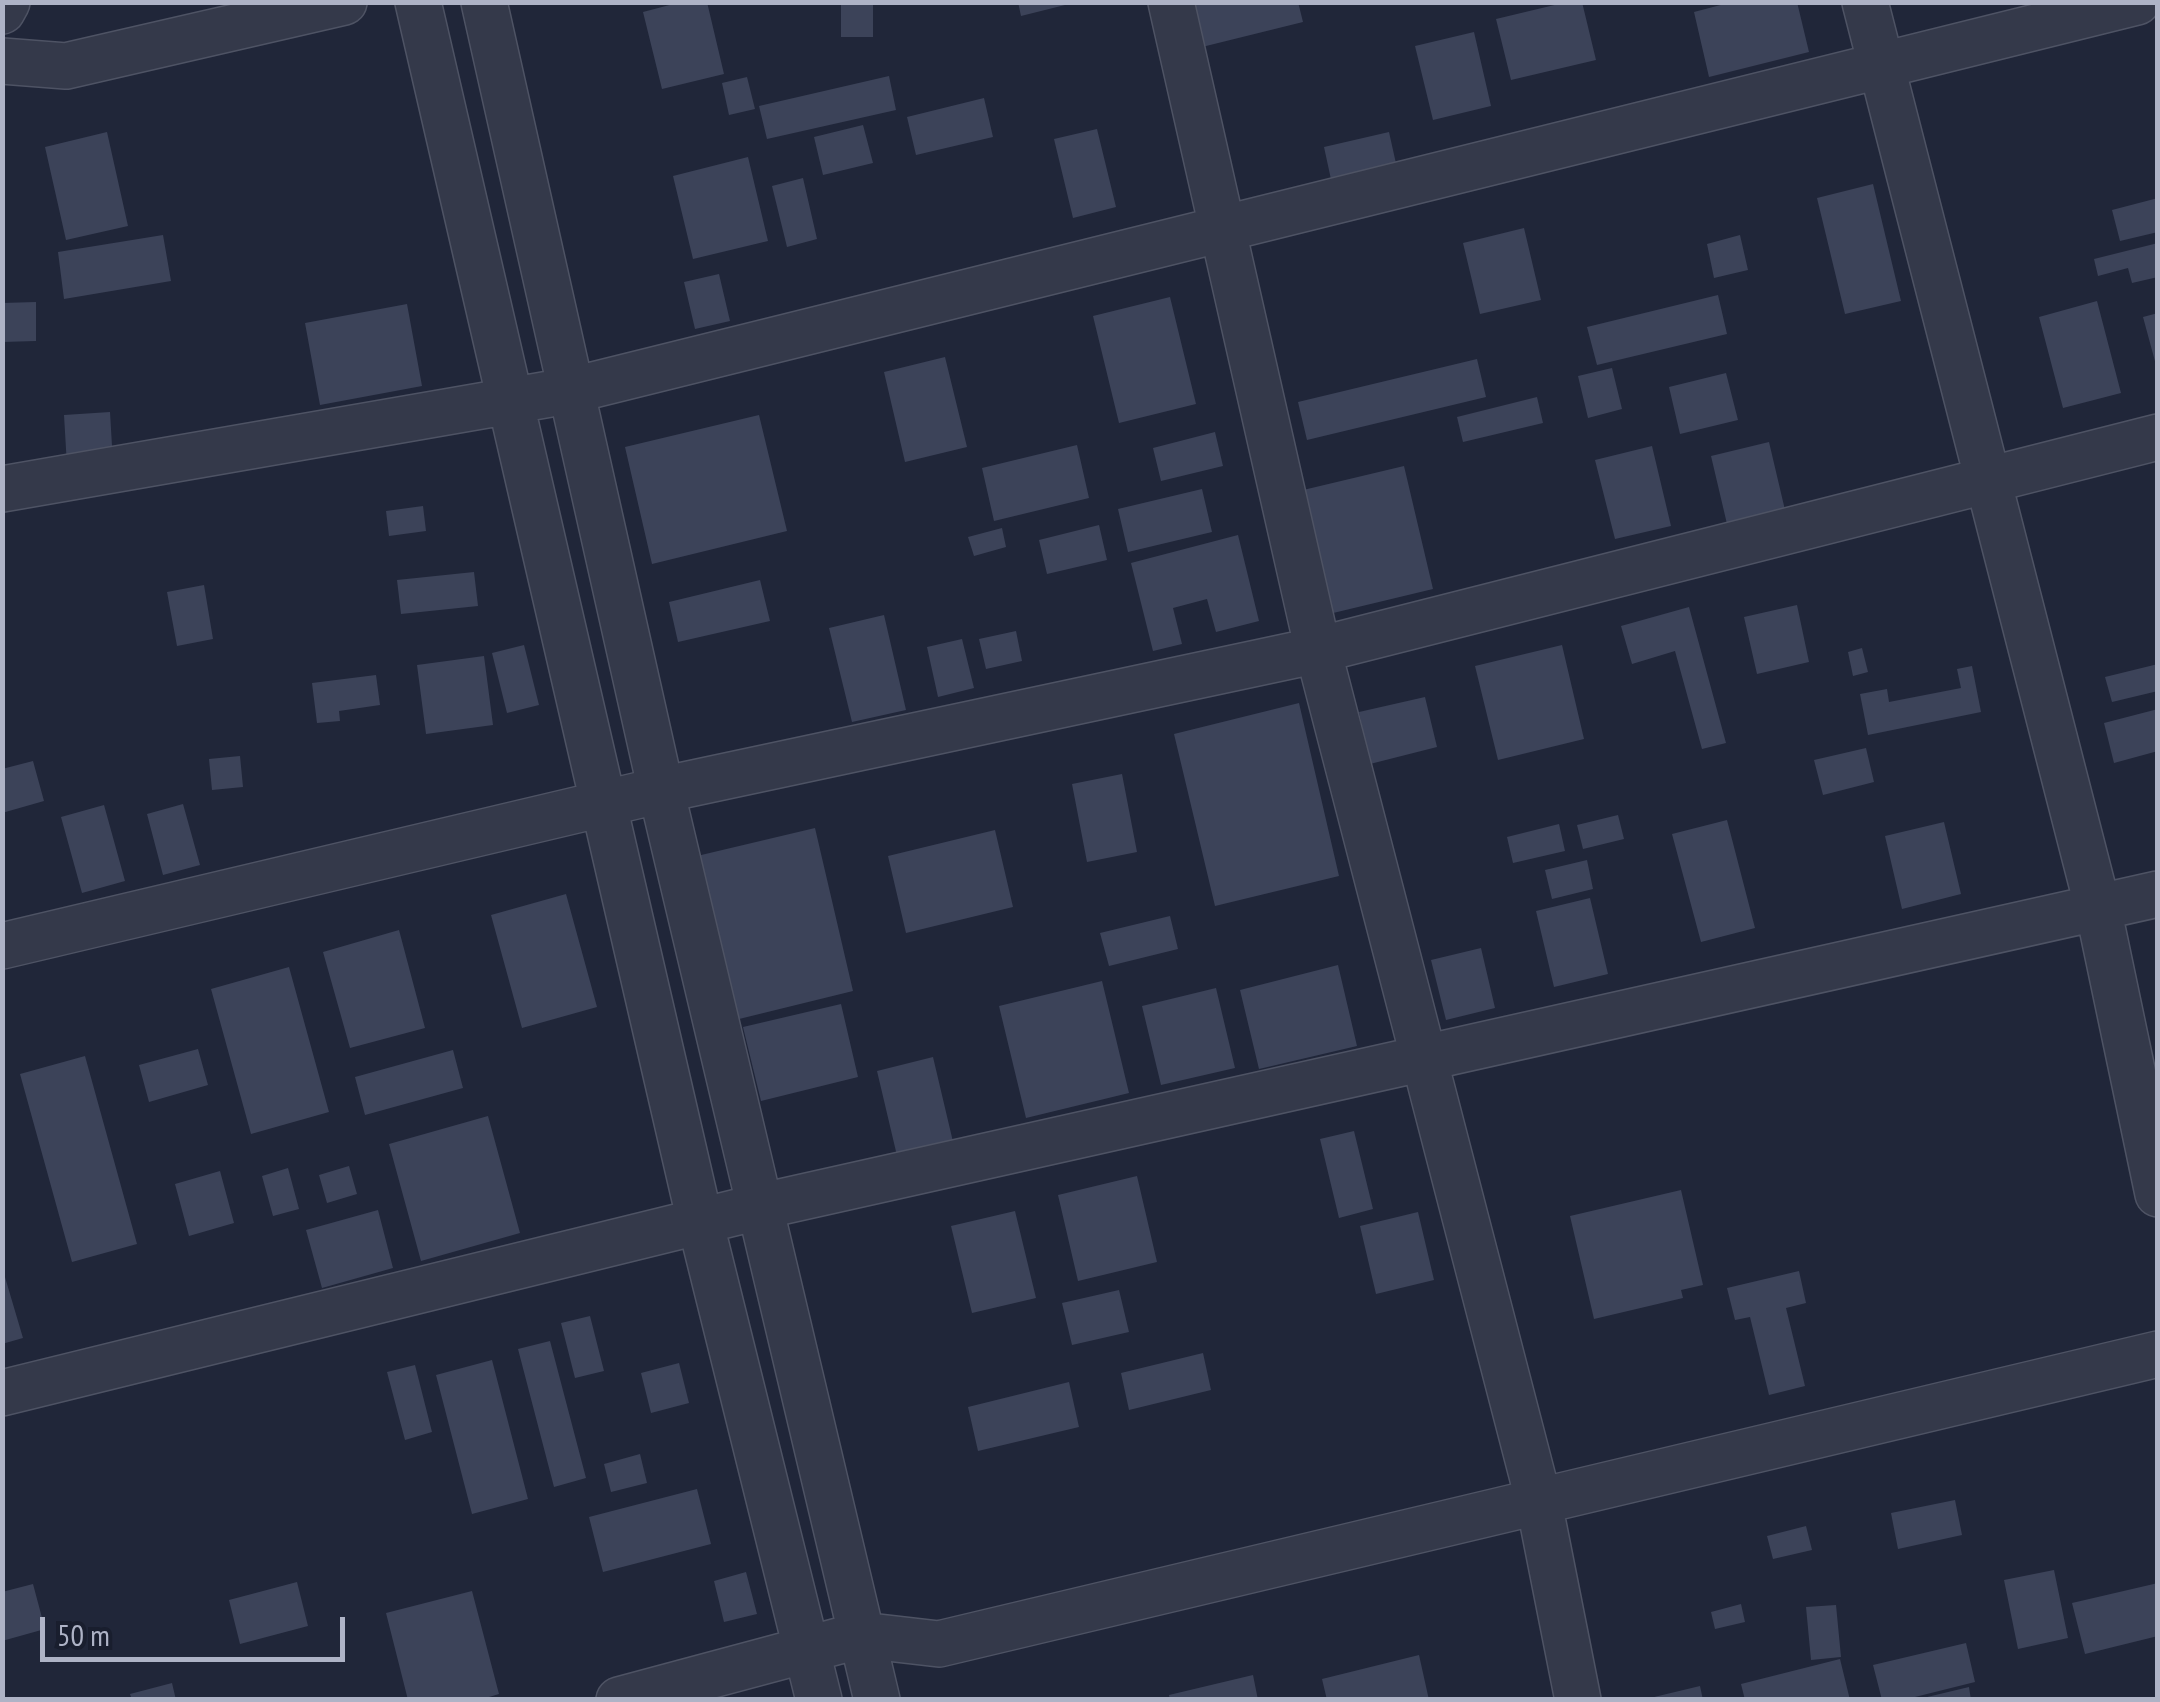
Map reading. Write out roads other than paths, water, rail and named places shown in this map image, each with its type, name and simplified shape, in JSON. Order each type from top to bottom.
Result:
[{"type":"street","points":[[2,11],[7,2]]},
{"type":"street","points":[[2,61],[66,66],[344,2]]},
{"type":"street","points":[[418,2],[700,1221],[821,1700],[876,1694],[939,1644]]},
{"type":"street","points":[[484,2],[661,790],[758,1207],[815,1424],[876,1694]]},
{"type":"street","points":[[1171,2],[1318,650],[1538,1498],[1578,1700]]},
{"type":"street","points":[[1864,2],[2098,908],[2158,1194]]},
{"type":"street","points":[[2,488],[574,390],[2137,2]]},
{"type":"street","points":[[2,946],[661,790],[1318,650],[1986,478],[2158,438]]},
{"type":"street","points":[[2,1393],[758,1207],[1425,1061],[2158,894]]},
{"type":"street","points":[[619,1700],[861,1635],[939,1644],[1538,1498],[2158,1354]]}]
